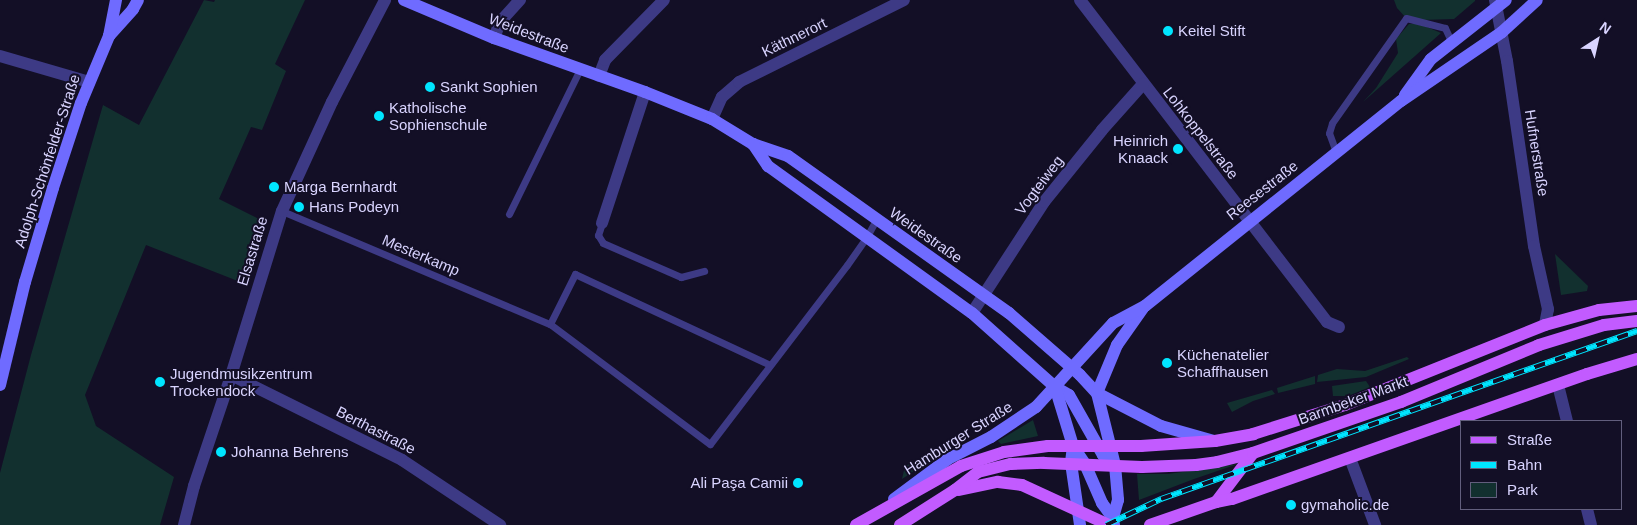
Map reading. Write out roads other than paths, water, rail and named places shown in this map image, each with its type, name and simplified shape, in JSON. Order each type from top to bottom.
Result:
[{"type":"main road","points":[[109,36],[116,0]]},
{"type":"main road","points":[[109,36],[133,9],[138,0]]},
{"type":"main road","name":"Weidestraße","points":[[404,0],[494,38],[644,92],[712,119],[753,144],[788,156],[1009,313],[1072,368]]},
{"type":"main road","points":[[1502,32],[1537,0]]},
{"type":"main road","name":"Reesestraße","points":[[1401,101],[1431,59],[1499,3]]},
{"type":"main road","name":"Reesestraße","points":[[1055,387],[1113,323],[1145,306],[1248,221],[1401,101],[1502,32]]},
{"type":"main road","name":"Adolph-Schönfelder-Straße","points":[[0,385],[4,355],[45,216],[88,82],[109,36]]},
{"type":"main road","name":"Weidestraße","points":[[753,144],[768,166],[972,313],[1055,387],[1069,395],[1085,420],[1103,455],[1116,465]]},
{"type":"main road","name":"Reesestraße","points":[[1097,393],[1117,345],[1145,306]]},
{"type":"main road","name":"Barmbeker Markt","points":[[1073,446],[1141,446],[1216,441],[1253,434],[1345,405],[1546,325],[1599,310],[1637,306]]},
{"type":"main road","name":"Barmbeker Markt","points":[[1071,463],[1196,465],[1253,453],[1401,402],[1539,345],[1604,325],[1637,321]]},
{"type":"main road","points":[[1539,345],[1545,334],[1546,325]]},
{"type":"main road","points":[[1150,525],[1216,502],[1232,499],[1637,359]]},
{"type":"main road","points":[[1072,368],[1097,393],[1162,426],[1216,441]]},
{"type":"main road","points":[[1055,387],[1073,446],[1085,464],[1112,523]]},
{"type":"main road","name":"Hamburger Straße","points":[[856,525],[948,459],[991,437],[1036,407],[1055,387]]},
{"type":"main road","points":[[1097,393],[1116,465],[1118,500],[1112,523]]},
{"type":"main road","name":"Hamburger Straße","points":[[875,512],[961,466],[1004,452],[1048,446],[1073,446]]},
{"type":"main road","points":[[1073,446],[1071,463],[1080,525]]},
{"type":"main road","points":[[1216,502],[1253,453]]},
{"type":"main road","points":[[900,525],[955,490],[978,472],[1011,464],[1071,463]]},
{"type":"main road","points":[[955,490],[998,482],[1022,485],[1077,511],[1112,523]]},
{"type":"street","name":"Elsastraße","points":[[184,525],[194,486],[282,211],[332,102],[385,0]]},
{"type":"street","points":[[494,38],[500,22],[520,0]]},
{"type":"street","points":[[599,76],[605,60],[664,0]]},
{"type":"street","name":"Käthnerort","points":[[712,119],[722,97],[739,82],[904,0]]},
{"type":"street","name":"Lohkoppelstraße","points":[[1080,0],[1327,322],[1339,328]]},
{"type":"street","name":"Hufnerstraße","points":[[1499,3],[1534,246],[1548,309],[1546,325]]},
{"type":"street","points":[[0,56],[88,82]]},
{"type":"street","name":"Vogteiweg","points":[[972,313],[985,296],[1044,202],[1102,130],[1143,84]]},
{"type":"street","points":[[602,222],[644,92]]},
{"type":"street","name":"Berthastraße","points":[[231,375],[402,460],[500,525]]},
{"type":"street","points":[[1558,385],[1567,420]]},
{"type":"street","points":[[1350,458],[1375,525]]},
{"type":"street","points":[[1587,510],[1591,525]]},
{"type":"lane","points":[[1336,152],[1329,133],[1332,123],[1406,18],[1445,28],[1452,43]]},
{"type":"lane","points":[[509,214],[580,69]]},
{"type":"lane","name":"Mesterkamp","points":[[282,211],[550,324],[710,444],[770,365]]},
{"type":"lane","points":[[550,324],[575,274],[770,365],[866,238],[876,220]]},
{"type":"lane","points":[[602,222],[598,235],[603,243],[681,277],[704,271]]},
{"type":"railway","points":[[1106,525],[1161,499],[1637,331]]},
{"type":"place","name":"Keitel Stift","points":[[1168,31]]},
{"type":"place","name":"Sankt Sophien","points":[[430,87]]},
{"type":"place","name":"Katholische Sophienschule","points":[[379,116]]},
{"type":"place","name":"Heinrich Knaack","points":[[1178,149]]},
{"type":"place","name":"Marga Bernhardt","points":[[274,187]]},
{"type":"place","name":"Hans Podeyn","points":[[299,207]]},
{"type":"place","name":"Küchenatelier Schaffhausen","points":[[1167,363]]},
{"type":"place","name":"Jugendmusikzentrum Trockendock","points":[[160,382]]},
{"type":"place","name":"Johanna Behrens","points":[[221,452]]},
{"type":"place","name":"Ali Paşa Camii","points":[[798,483]]},
{"type":"place","name":"gymaholic.de","points":[[1291,505]]}]
